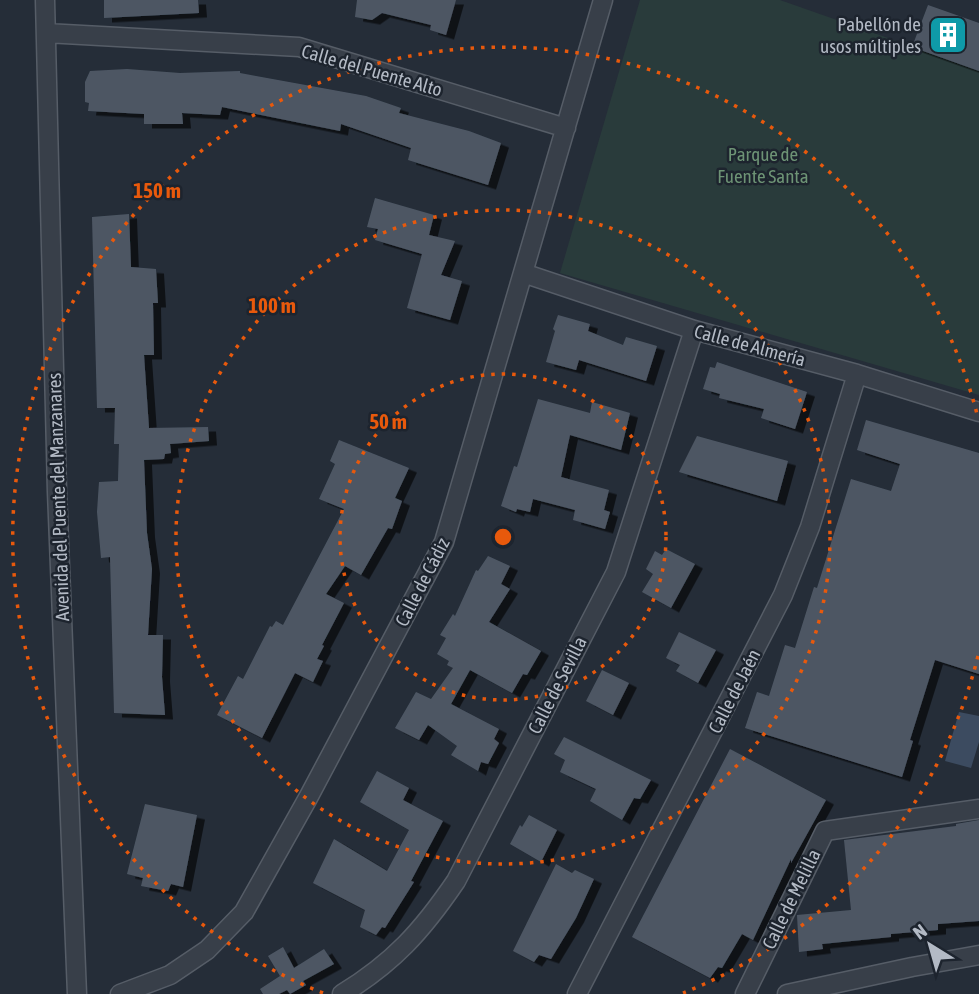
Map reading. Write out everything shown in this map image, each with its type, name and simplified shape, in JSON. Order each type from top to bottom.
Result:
[{"type":"street","name":"Avenida del Puente del Manzanares","points":[[45,0],[57,492],[77,994]]},
{"type":"street","name":"Calle de Cádiz","points":[[120,994],[170,975],[207,950],[244,912],[444,542],[603,0]]},
{"type":"street","name":"Calle del Puente Alto","points":[[46,33],[299,47],[566,128]]},
{"type":"street","name":"Calle de Almería","points":[[523,273],[694,330],[857,374],[979,412]]},
{"type":"street","name":"Calle de Sevilla","points":[[342,994],[401,951],[432,917],[456,881],[616,572],[694,330]]},
{"type":"street","name":"Calle de Jaén","points":[[577,994],[783,596],[810,527],[857,374]]},
{"type":"street","name":"Calle de Melilla","points":[[745,994],[825,831],[979,809]]},
{"type":"street","points":[[791,993],[979,955]]},
{"type":"green space","name":"Parque de Fuente Santa","points":[[640,0],[780,0],[979,70],[979,395],[560,273]]},
{"type":"water","points":[[959,712],[979,716],[979,742],[971,768],[945,761]]},
{"type":"building","points":[[104,0],[198,0],[199,13],[104,18]]},
{"type":"building","points":[[357,0],[456,0],[446,35],[430,30],[431,25],[382,13],[372,20],[355,17]]},
{"type":"building","name":"Pabellón de usos múltiples","points":[[928,5],[979,23],[979,71],[912,47]]},
{"type":"building","points":[[127,69],[180,73],[240,71],[366,96],[401,108],[399,113],[469,131],[501,143],[488,185],[408,160],[411,148],[341,124],[340,131],[222,107],[220,115],[182,113],[183,124],[144,124],[144,114],[88,111],[85,82],[90,71]]},
{"type":"building","points":[[375,198],[434,215],[429,235],[455,241],[441,275],[462,281],[450,320],[407,308],[422,254],[375,240],[378,229],[367,227]]},
{"type":"building","points":[[129,214],[131,267],[156,269],[158,303],[153,303],[154,355],[144,355],[149,428],[208,427],[209,441],[170,444],[171,453],[165,454],[164,459],[144,460],[147,533],[152,569],[148,635],[163,635],[165,715],[114,713],[110,557],[101,558],[97,512],[99,482],[118,481],[119,444],[114,444],[115,408],[97,408],[92,217]]},
{"type":"building","points":[[558,315],[590,324],[588,331],[623,345],[626,337],[657,346],[646,381],[579,360],[576,370],[546,362]]},
{"type":"building","points":[[717,362],[807,392],[795,429],[761,418],[764,409],[719,398],[720,394],[703,389],[710,367],[715,368]]},
{"type":"building","points":[[538,399],[590,413],[592,402],[630,413],[621,450],[570,435],[561,477],[609,490],[604,510],[610,512],[605,529],[573,520],[575,510],[533,499],[530,512],[517,509],[516,512],[501,506],[514,466],[517,467]]},
{"type":"building","points":[[866,420],[979,453],[979,674],[935,660],[910,740],[913,741],[902,777],[745,728],[757,692],[769,696],[785,645],[795,648],[851,479],[891,491],[900,464],[857,450]]},
{"type":"building","points":[[697,436],[788,461],[777,501],[679,472]]},
{"type":"building","points":[[339,440],[409,468],[395,498],[402,501],[392,529],[388,528],[361,575],[345,566],[326,594],[344,603],[322,645],[324,646],[317,659],[323,661],[313,682],[295,673],[262,738],[217,715],[238,676],[243,679],[270,626],[276,621],[283,625],[344,509],[319,499],[335,464],[330,461]]},
{"type":"building","points":[[666,549],[695,564],[671,608],[642,592],[653,574],[646,569],[655,551],[662,555]]},
{"type":"building","points":[[488,556],[510,566],[501,584],[510,589],[489,622],[541,651],[527,675],[523,674],[512,693],[470,670],[451,704],[499,729],[494,739],[499,743],[488,764],[481,762],[478,771],[451,755],[457,746],[428,725],[419,740],[395,728],[416,692],[431,699],[453,668],[447,665],[449,661],[437,654],[446,638],[440,635],[453,614],[455,616],[476,570],[478,571]]},
{"type":"building","points":[[679,632],[716,650],[698,683],[676,671],[680,665],[666,658]]},
{"type":"building","points":[[602,670],[629,683],[613,715],[586,701]]},
{"type":"building","points":[[564,737],[651,780],[640,799],[634,798],[622,820],[590,801],[596,789],[560,772],[565,760],[554,754]]},
{"type":"building","points":[[730,749],[826,800],[791,863],[791,859],[753,940],[742,934],[722,968],[718,967],[710,978],[632,937]]},
{"type":"building","points":[[377,771],[409,788],[403,800],[443,821],[411,881],[414,882],[385,928],[382,927],[376,935],[360,927],[365,910],[313,883],[334,839],[387,871],[409,830],[360,802]]},
{"type":"building","points":[[145,804],[197,815],[183,887],[171,884],[168,891],[141,886],[143,878],[127,874]]},
{"type":"building","points":[[529,815],[557,830],[541,862],[510,844]]},
{"type":"building","points":[[979,820],[979,921],[938,924],[938,930],[822,944],[823,949],[799,952],[797,915],[851,910],[844,840],[956,826]]},
{"type":"building","points":[[556,864],[572,873],[575,870],[594,879],[576,918],[551,959],[539,955],[534,962],[513,951]]},
{"type":"building","points":[[283,947],[294,968],[324,949],[334,964],[303,981],[306,985],[290,994],[287,990],[279,994],[263,994],[260,989],[280,976],[268,956]]},
{"type":"place","name":"Pabellón de usos múltiples","points":[[948,35]]}]
